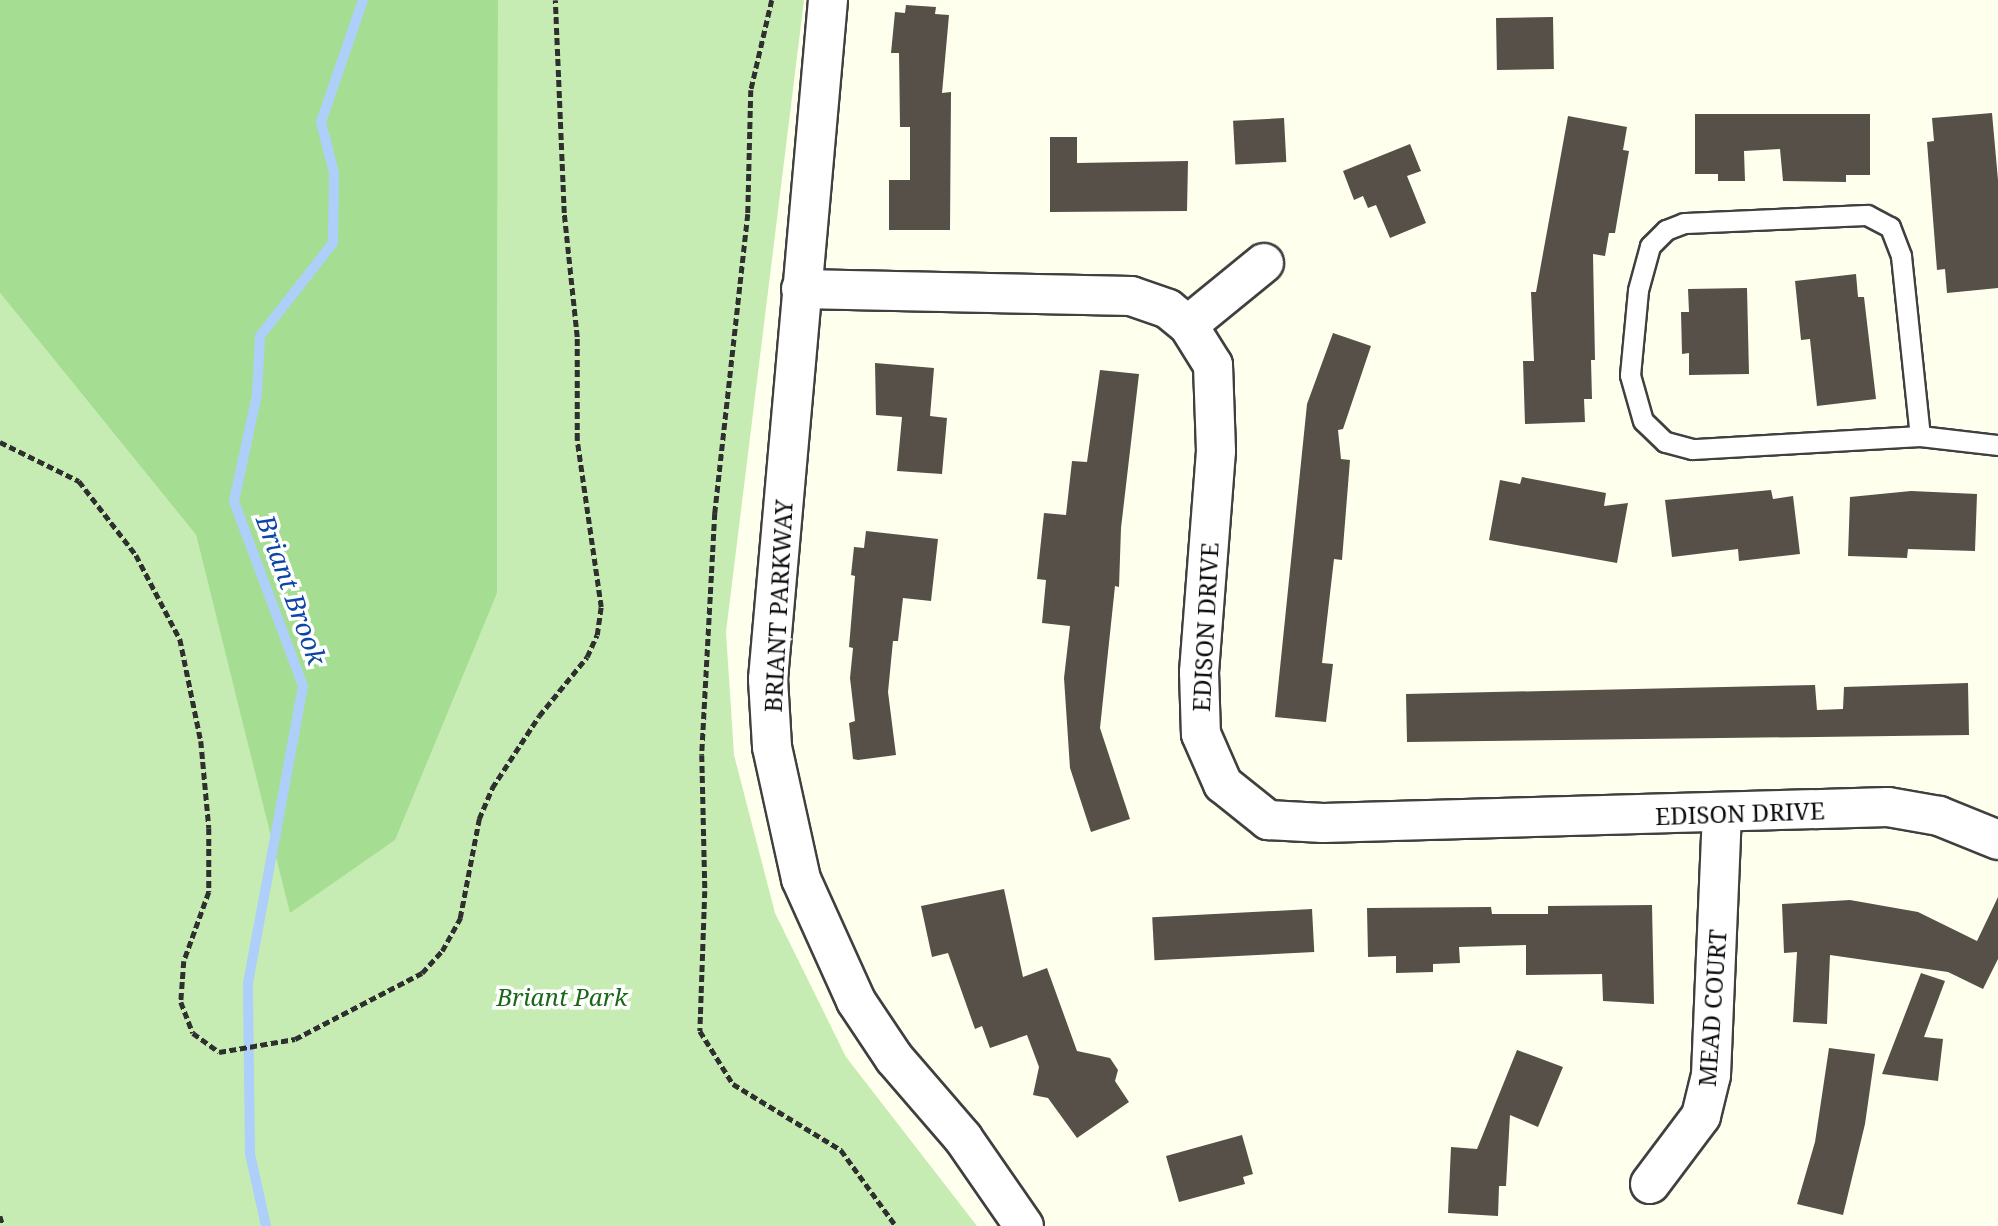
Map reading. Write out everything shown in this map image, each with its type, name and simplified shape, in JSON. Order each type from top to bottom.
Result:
[{"type":"street","name":"BRIANT PARKWAY","points":[[828,0],[768,679],[783,813],[801,879],[856,1001],[894,1058],[963,1138],[1024,1226]]},
{"type":"street","points":[[1188,325],[1264,263]]},
{"type":"street","name":"EDISON DRIVE","points":[[801,289],[1131,296],[1168,309],[1188,325],[1213,365],[1216,452],[1199,672],[1201,734],[1223,784],[1240,801],[1268,820],[1323,823],[1722,814],[1888,807],[1939,816],[1998,840]]},
{"type":"street","name":"MEAD COURT","points":[[1650,1184],[1701,1116],[1711,1075],[1722,814]]},
{"type":"lane","points":[[1920,436],[1907,290],[1901,256],[1890,226],[1867,215],[1684,223],[1666,230],[1650,246],[1637,290],[1630,375],[1643,421],[1665,442],[1692,449],[1920,436],[1998,446]]},
{"type":"path","points":[[0,442],[79,481],[136,555],[180,639],[201,741],[209,828],[209,892],[184,961],[181,1002],[193,1033],[219,1052],[295,1039],[382,998],[422,973],[442,951],[460,918],[479,820],[492,788],[539,716],[569,683],[597,635],[601,607],[577,440],[577,337],[564,213],[555,0]]},
{"type":"path","points":[[0,1216],[4,1226]]},
{"type":"green space","points":[[0,0],[498,0],[497,593],[395,840],[290,913],[196,535],[0,293]]},
{"type":"green space","name":"Briant Park","points":[[498,0],[804,0],[726,632],[734,755],[775,913],[846,1057],[977,1226],[0,1226],[0,293],[196,535],[291,913],[497,593]]},
{"type":"building","points":[[906,5],[936,7],[935,14],[949,15],[942,93],[951,92],[950,230],[889,230],[889,180],[910,180],[910,127],[900,127],[899,53],[891,53],[895,12],[905,13]]},
{"type":"building","points":[[1553,17],[1554,69],[1497,70],[1496,18]]},
{"type":"building","points":[[1992,113],[1998,180],[1998,288],[1947,293],[1945,269],[1937,270],[1927,142],[1934,141],[1932,118]]},
{"type":"building","points":[[1695,114],[1870,114],[1870,175],[1846,175],[1846,182],[1783,181],[1780,149],[1744,151],[1745,181],[1718,181],[1718,174],[1695,174]]},
{"type":"building","points":[[1568,116],[1627,127],[1623,150],[1629,151],[1615,233],[1609,233],[1605,256],[1593,254],[1595,360],[1591,360],[1592,399],[1584,399],[1585,422],[1525,424],[1523,361],[1534,361],[1531,292],[1536,292]]},
{"type":"building","points":[[1284,118],[1286,162],[1235,165],[1233,121]]},
{"type":"building","points":[[1050,137],[1077,137],[1077,163],[1188,161],[1187,211],[1050,212]]},
{"type":"building","points":[[1410,144],[1421,171],[1407,176],[1426,223],[1390,238],[1376,205],[1368,208],[1363,196],[1354,200],[1343,171]]},
{"type":"building","points":[[1856,274],[1858,297],[1864,297],[1876,399],[1817,406],[1810,339],[1801,340],[1795,281]]},
{"type":"building","points":[[1747,288],[1749,374],[1689,375],[1689,353],[1682,354],[1681,312],[1689,312],[1688,289]]},
{"type":"building","points":[[1333,333],[1371,346],[1343,429],[1338,430],[1341,459],[1350,460],[1342,560],[1334,559],[1322,663],[1333,664],[1326,722],[1275,717],[1307,404]]},
{"type":"building","points":[[875,363],[934,368],[930,416],[947,418],[942,474],[897,471],[902,417],[876,415]]},
{"type":"building","points":[[1100,370],[1139,374],[1121,528],[1119,587],[1115,586],[1100,728],[1130,819],[1091,832],[1070,768],[1064,678],[1070,626],[1042,623],[1046,580],[1037,579],[1044,513],[1066,515],[1072,461],[1087,462]]},
{"type":"building","points":[[1522,477],[1606,493],[1604,506],[1628,503],[1617,563],[1489,540],[1500,480],[1520,484]]},
{"type":"building","points":[[1771,490],[1773,499],[1793,496],[1800,554],[1739,561],[1738,549],[1672,557],[1665,500]]},
{"type":"building","points":[[1911,491],[1977,494],[1975,551],[1908,549],[1907,558],[1848,556],[1850,497]]},
{"type":"building","points":[[866,531],[938,539],[931,601],[903,598],[898,641],[893,641],[888,692],[896,755],[858,760],[853,759],[849,723],[855,721],[850,678],[853,648],[849,647],[855,576],[851,575],[854,547],[864,548]]},
{"type":"building","points":[[1968,683],[1969,735],[1407,742],[1406,694],[1815,685],[1817,710],[1843,709],[1844,687]]},
{"type":"building","points":[[1004,889],[1023,977],[1047,968],[1077,1051],[1110,1058],[1118,1070],[1115,1081],[1129,1102],[1077,1138],[1048,1098],[1033,1095],[1039,1067],[1027,1035],[990,1048],[982,1026],[975,1029],[948,953],[932,957],[921,906]]},
{"type":"building","points":[[1998,897],[1998,959],[1983,989],[1948,972],[1830,955],[1827,1024],[1793,1022],[1797,952],[1784,953],[1782,904],[1850,900],[1918,912],[1977,941]]},
{"type":"building","points":[[1652,905],[1654,1004],[1603,1001],[1602,974],[1526,975],[1526,945],[1459,947],[1460,963],[1433,964],[1433,972],[1396,973],[1396,956],[1368,957],[1367,908],[1491,907],[1492,914],[1548,914],[1548,906]]},
{"type":"building","points":[[1312,909],[1314,952],[1154,960],[1152,917]]},
{"type":"building","points":[[1921,973],[1945,981],[1924,1037],[1943,1039],[1938,1081],[1882,1074]]},
{"type":"building","points":[[1829,1048],[1875,1054],[1865,1124],[1843,1215],[1797,1204],[1815,1142]]},
{"type":"building","points":[[1517,1050],[1563,1067],[1538,1127],[1510,1115],[1506,1186],[1499,1186],[1498,1216],[1448,1213],[1451,1147],[1477,1149]]},
{"type":"building","points":[[1242,1135],[1253,1174],[1243,1177],[1245,1184],[1179,1202],[1166,1156]]},
{"type":"waterway","name":"Briant Brook","points":[[266,1226],[250,1154],[248,983],[303,686],[234,501],[257,395],[260,336],[333,243],[334,173],[321,122],[363,0]]}]
